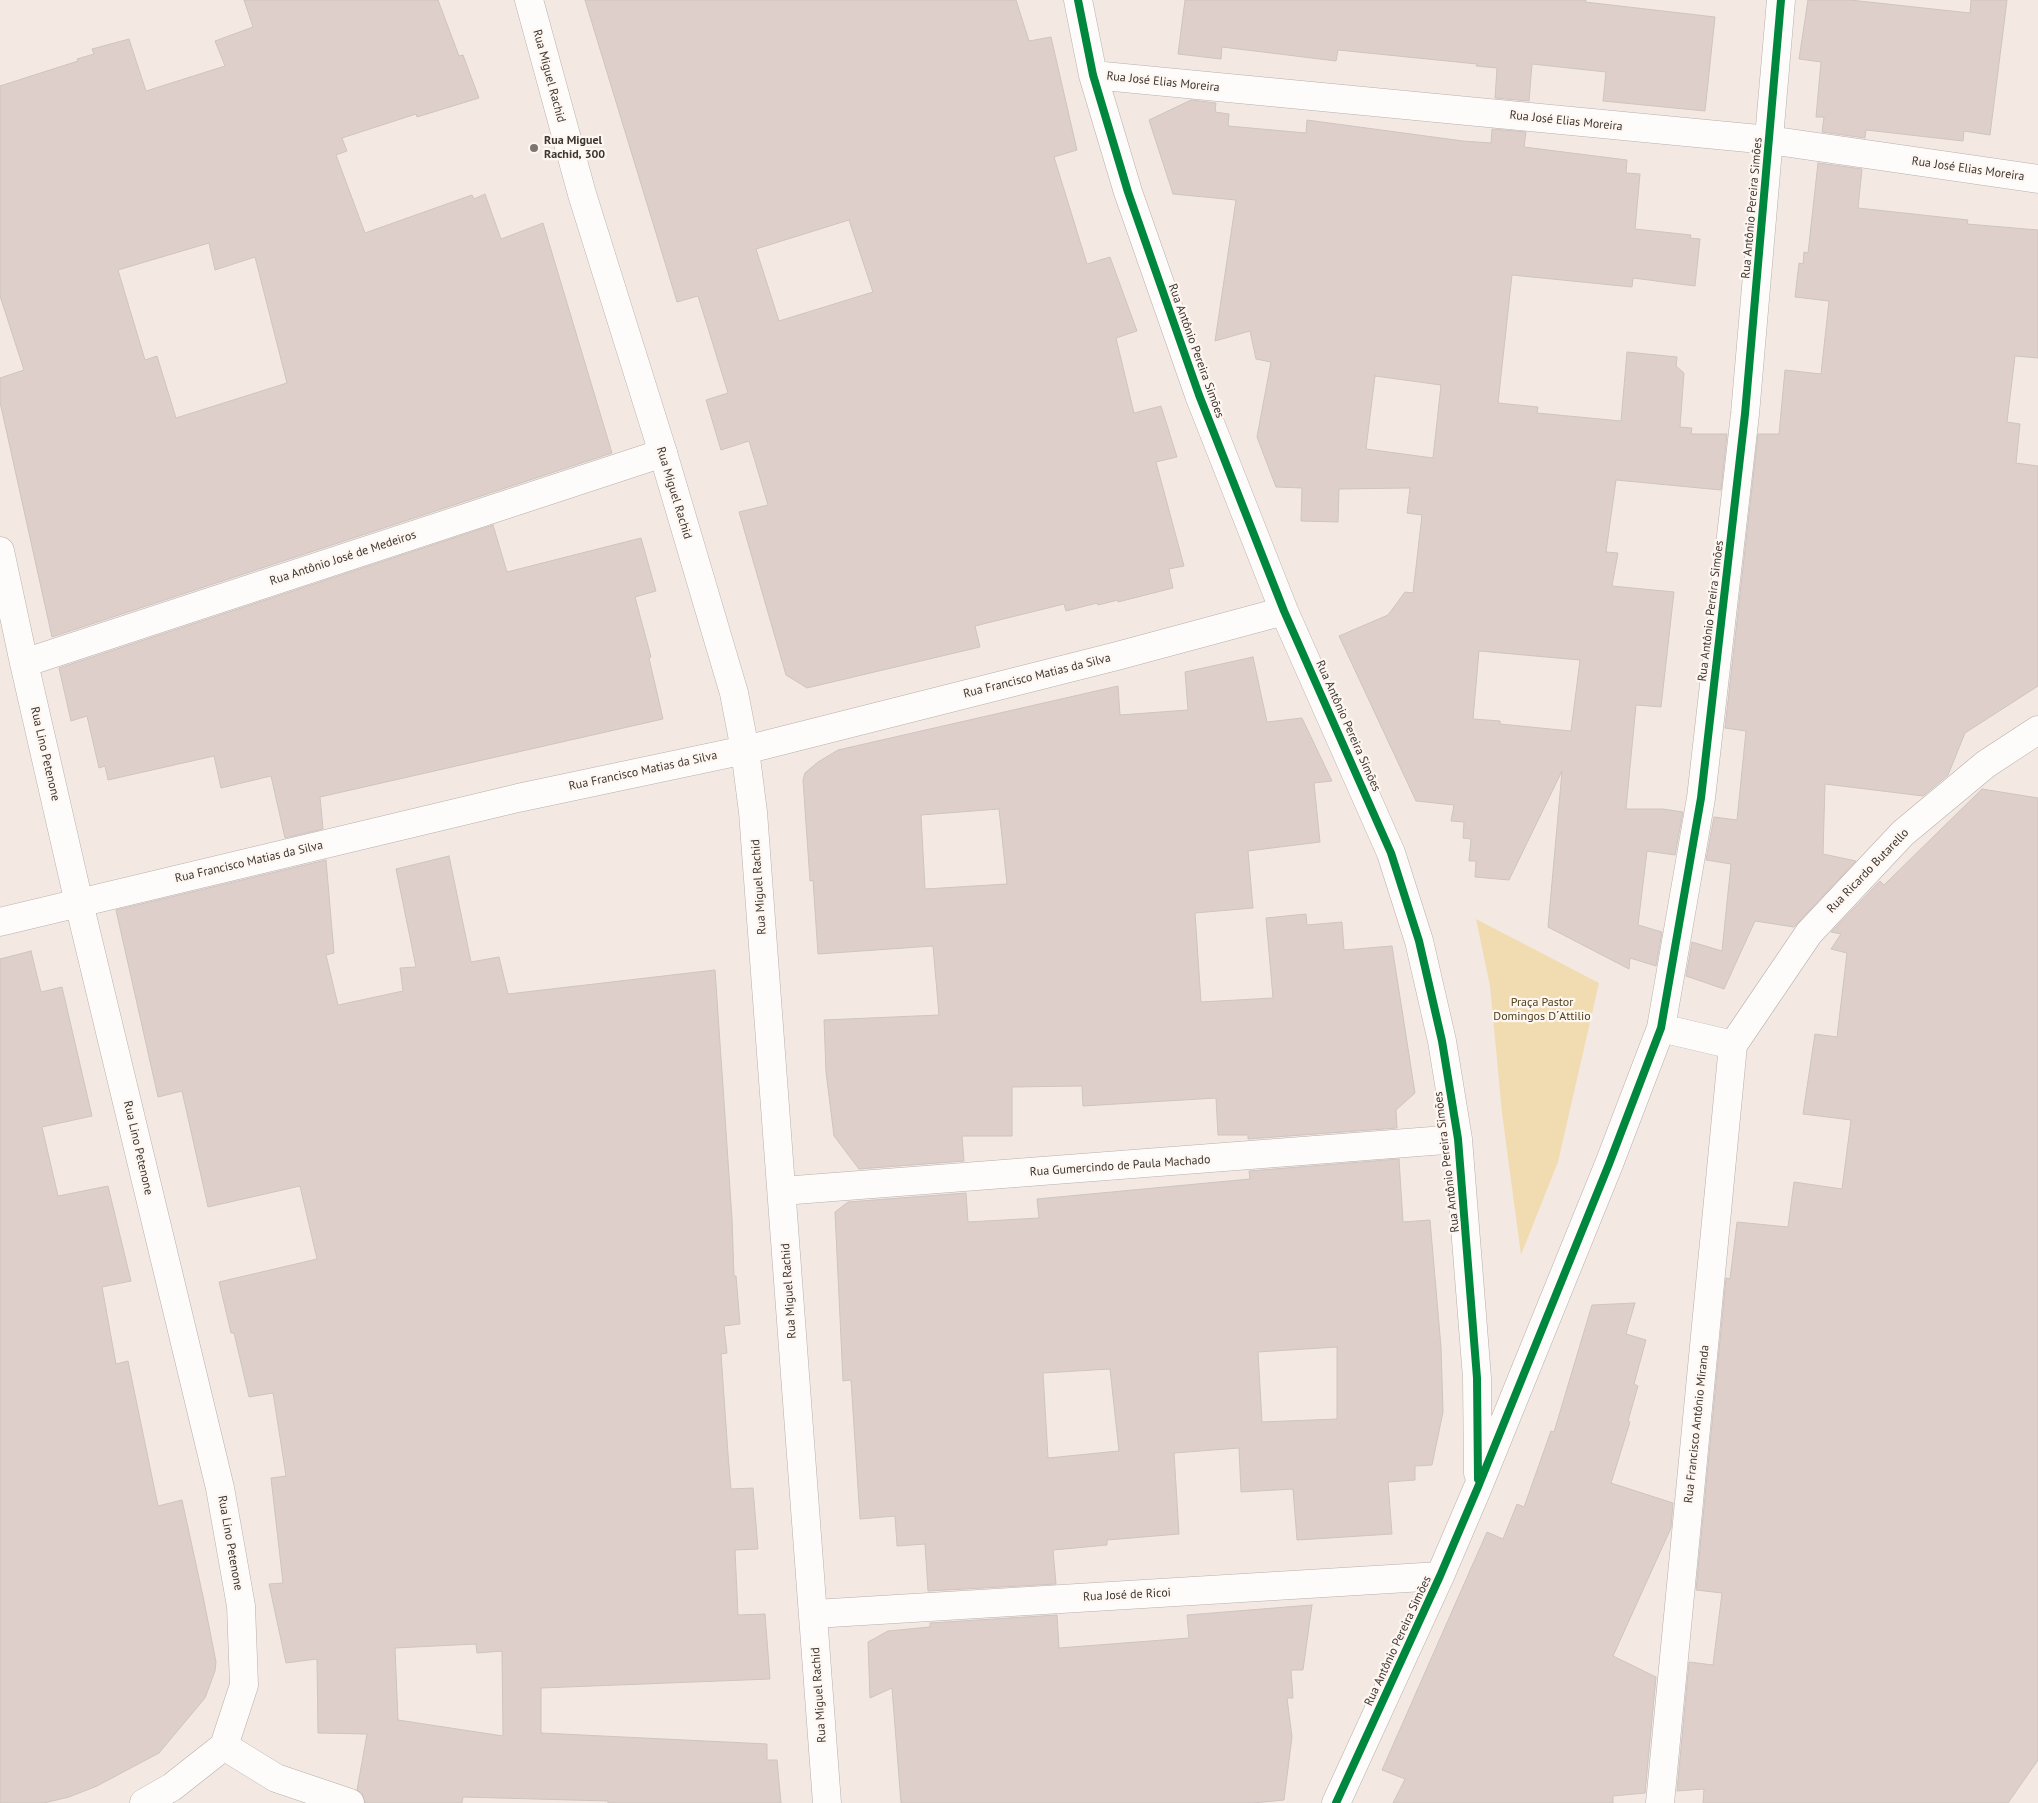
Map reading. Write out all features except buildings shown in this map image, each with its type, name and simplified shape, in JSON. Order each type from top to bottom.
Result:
[{"type":"street","name":"Rua Miguel Rachid","points":[[529,0],[582,194],[663,453],[734,693],[745,750],[753,812],[827,1803]]},
{"type":"street","name":"Rua Antônio Pereira Simões","points":[[1078,0],[1093,75],[1128,192],[1196,386],[1284,611],[1391,853],[1419,941],[1442,1041],[1458,1139],[1477,1378],[1478,1486]]},
{"type":"street","name":"Rua Antônio Pereira Simões","points":[[1336,1803],[1440,1576],[1478,1486],[1609,1164],[1661,1028],[1701,798],[1745,414],[1781,0]]},
{"type":"street","name":"Rua José Elias Moreira","points":[[1093,75],[1769,140],[2038,179]]},
{"type":"street","name":"Rua Antônio José de Medeiros","points":[[24,663],[663,453]]},
{"type":"street","name":"Rua Lino Petenone","points":[[0,551],[80,903],[220,1488],[241,1606],[244,1685],[224,1746]]},
{"type":"street","name":"Rua Francisco Matias da Silva","points":[[0,922],[518,798],[745,750],[1117,656],[1284,611]]},
{"type":"street","name":"Rua Ricardo Butarello","points":[[1734,1045],[1809,933],[1903,833],[1986,764],[2038,730]]},
{"type":"street","points":[[1661,1028],[1734,1045]]},
{"type":"street","name":"Rua Francisco Antônio Miranda","points":[[1660,1803],[1734,1045]]},
{"type":"street","name":"Rua Gumercindo de Paula Machado","points":[[782,1191],[1458,1139]]},
{"type":"street","name":"Rua José de Ricoi","points":[[814,1614],[1440,1576]]},
{"type":"street","points":[[144,1803],[172,1787],[224,1746],[276,1778],[350,1803]]},
{"type":"green space","name":"Praça Pastor Domingos D´Attilio","points":[[1476,919],[1599,983],[1558,1162],[1521,1255],[1502,1113],[1490,986]]},
{"type":"cycle path","points":[[1078,0],[1093,75],[1128,192],[1199,395],[1284,611],[1391,853],[1419,941],[1442,1041],[1458,1139],[1477,1378],[1478,1479]]},
{"type":"cycle path","points":[[1336,1803],[1440,1576],[1478,1487],[1609,1164],[1661,1028],[1701,798],[1745,414],[1781,0]]},
{"type":"place","name":"Rua Miguel Rachid, 300","points":[[534,148]]}]
